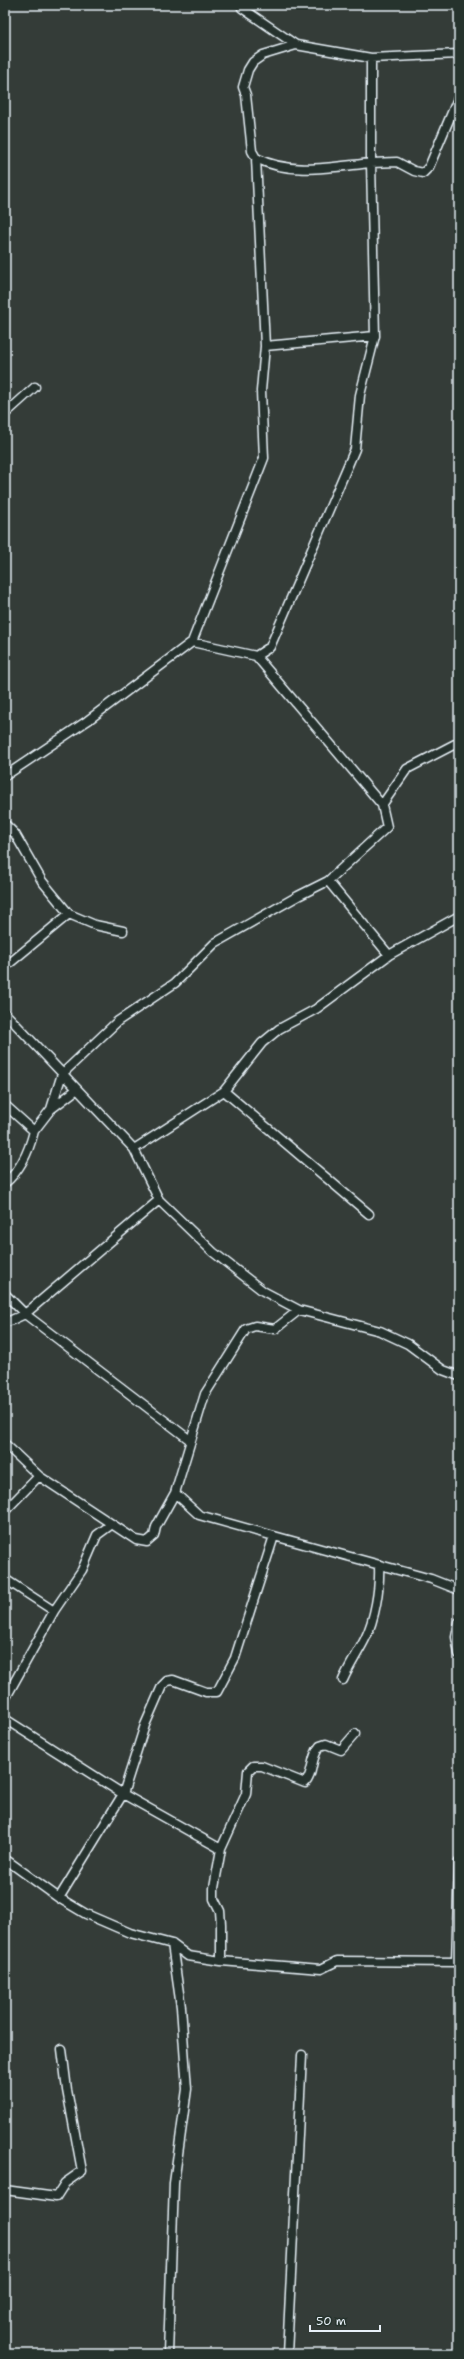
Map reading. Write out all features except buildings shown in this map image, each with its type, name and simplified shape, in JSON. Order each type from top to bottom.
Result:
[{"type":"street","points":[[241,5],[242,8],[296,45],[372,58],[459,54]]},
{"type":"street","points":[[5,776],[87,721],[192,642],[264,458],[261,391],[265,346],[256,158],[252,151],[246,95],[243,87],[248,70],[253,62],[263,55],[296,45]]},
{"type":"street","points":[[256,656],[270,647],[354,449],[360,395],[375,336],[371,163],[372,58]]},
{"type":"street","points":[[256,158],[283,168],[397,162],[414,171],[423,172],[429,167],[459,96]]},
{"type":"street","points":[[265,346],[375,336]]},
{"type":"street","points":[[5,414],[35,387]]},
{"type":"street","points":[[51,1109],[62,1074],[118,1021],[174,983],[215,943],[298,896],[328,882],[387,827],[382,805],[256,656],[192,642]]},
{"type":"street","points":[[382,805],[407,769],[459,742]]},
{"type":"street","points":[[5,824],[15,834],[42,880],[69,914],[95,925],[123,931]]},
{"type":"street","points":[[328,882],[389,955]]},
{"type":"street","points":[[5,967],[69,914]]},
{"type":"street","points":[[134,1149],[224,1091],[262,1043],[279,1029],[316,1009],[389,955],[459,916]]},
{"type":"street","points":[[5,1013],[76,1090],[134,1149],[160,1200],[213,1252],[263,1291],[299,1310],[380,1331],[408,1344],[443,1370],[459,1376]]},
{"type":"street","points":[[5,1183],[14,1176],[29,1149],[34,1131],[51,1109],[76,1090]]},
{"type":"street","points":[[224,1091],[369,1214]]},
{"type":"street","points":[[5,1104],[34,1131]]},
{"type":"street","points":[[5,1323],[25,1314],[160,1200]]},
{"type":"street","points":[[5,1294],[25,1314],[190,1440]]},
{"type":"street","points":[[5,1444],[39,1476],[136,1540],[147,1542],[154,1536],[156,1526],[175,1493],[205,1394],[246,1329],[255,1326],[275,1330],[299,1310]]},
{"type":"street","points":[[5,1511],[39,1476]]},
{"type":"street","points":[[175,1493],[199,1515],[379,1566],[431,1579],[459,1590]]},
{"type":"street","points":[[5,1699],[54,1611],[82,1570],[97,1535],[112,1524]]},
{"type":"street","points":[[59,1898],[123,1794],[145,1724],[162,1686],[167,1681],[172,1680],[211,1693],[217,1692],[221,1687],[235,1658],[274,1536]]},
{"type":"street","points":[[343,1680],[352,1660],[366,1638],[380,1588],[379,1566]]},
{"type":"street","points":[[5,1579],[54,1611]]},
{"type":"street","points":[[459,1622],[456,1637],[459,1654]]},
{"type":"street","points":[[5,1719],[123,1794],[221,1849]]},
{"type":"street","points":[[221,1961],[220,1911],[214,1899],[214,1888],[221,1849],[246,1794],[248,1771],[253,1766],[262,1766],[305,1783],[309,1777],[311,1763],[320,1746],[326,1744],[340,1750],[346,1747],[355,1734]]},
{"type":"street","points":[[5,1859],[59,1898],[86,1914],[130,1933],[172,1944],[188,1956],[221,1961],[321,1968],[337,1961],[457,1962],[459,1862]]},
{"type":"street","points":[[168,2354],[174,2183],[186,2089],[181,2007],[172,1944]]},
{"type":"street","points":[[5,2190],[56,2197],[65,2182],[82,2170],[66,2090],[62,2049]]},
{"type":"street","points":[[287,2354],[302,2055]]}]
